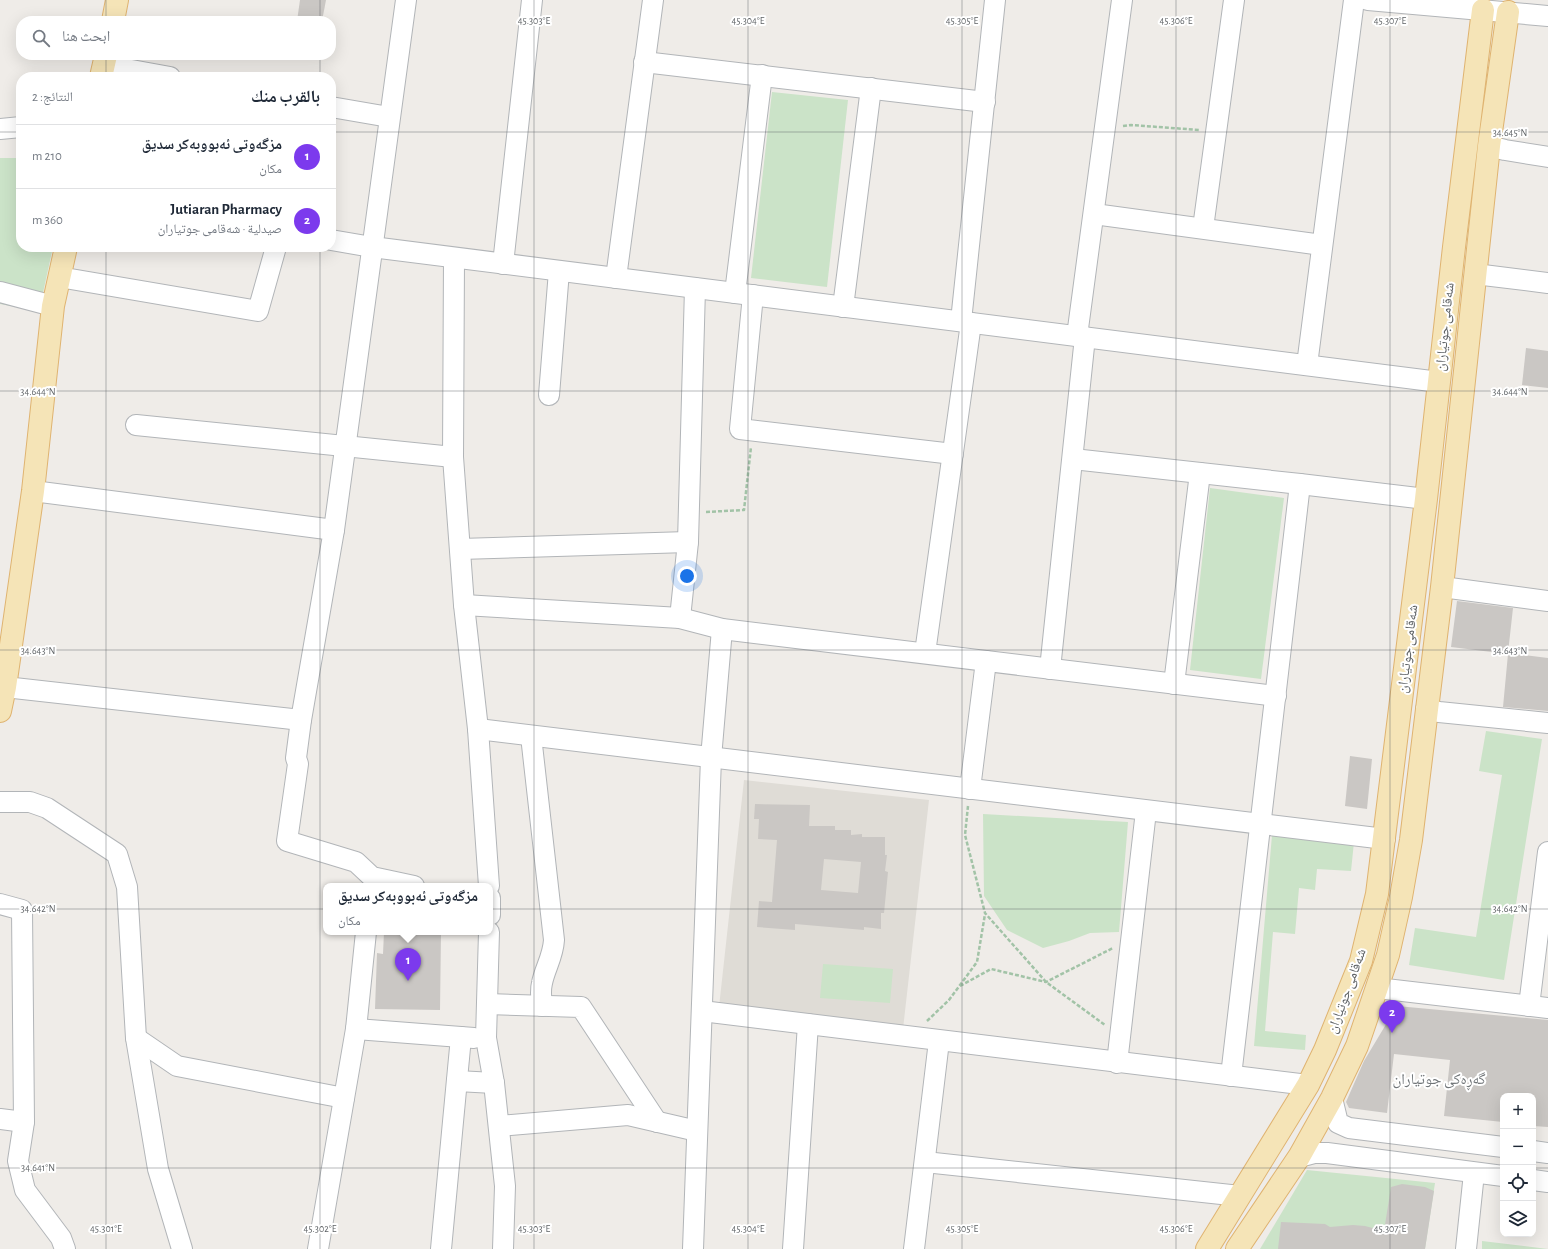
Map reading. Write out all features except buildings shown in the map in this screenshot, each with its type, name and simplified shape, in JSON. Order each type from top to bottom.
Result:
[{"type":"main road","points":[[114,16],[117,0]]},
{"type":"main road","name":"شەقامی جوتیاران","points":[[1207,1249],[1308,1085],[1325,1050],[1361,961],[1377,894],[1426,499],[1454,247],[1483,10]]},
{"type":"main road","name":"شەقامی جوتیاران","points":[[1237,1249],[1298,1157],[1332,1098],[1357,1046],[1388,955],[1401,897],[1411,840],[1442,587],[1489,146],[1508,12]]},
{"type":"main road","points":[[0,711],[5,687],[5,654],[33,491],[53,306],[65,252]]},
{"type":"main road","points":[[1377,894],[1401,897]]},
{"type":"street","points":[[389,883],[372,881],[356,862],[287,841],[298,764],[296,758],[301,720],[334,530],[344,447],[406,0]]},
{"type":"street","points":[[503,264],[532,0]]},
{"type":"street","points":[[616,278],[653,0]]},
{"type":"street","points":[[925,653],[953,454],[995,0]]},
{"type":"street","points":[[1050,669],[1073,459],[1081,337],[1094,214],[1122,0]]},
{"type":"street","points":[[1203,228],[1234,0]]},
{"type":"street","points":[[1307,365],[1354,0]]},
{"type":"street","points":[[1368,0],[1548,16]]},
{"type":"street","points":[[644,62],[985,102]]},
{"type":"street","points":[[103,69],[128,72]]},
{"type":"street","points":[[762,75],[744,294],[740,429],[953,454]]},
{"type":"street","points":[[843,307],[871,88]]},
{"type":"street","points":[[336,108],[389,117]]},
{"type":"street","points":[[1489,146],[1548,157]]},
{"type":"street","points":[[1094,214],[1322,245]]},
{"type":"street","points":[[336,241],[454,258],[1439,382]]},
{"type":"street","points":[[59,277],[258,311],[275,252]]},
{"type":"street","points":[[454,258],[453,457],[464,605],[478,729],[489,883]]},
{"type":"street","points":[[549,395],[559,271]]},
{"type":"street","points":[[1475,274],[1548,282]]},
{"type":"street","points":[[680,618],[688,542],[695,288]]},
{"type":"street","points":[[0,292],[53,306]]},
{"type":"street","points":[[136,425],[453,457]]},
{"type":"street","points":[[1073,459],[1426,499]]},
{"type":"street","points":[[1174,684],[1200,473]]},
{"type":"street","points":[[1231,1076],[1300,484]]},
{"type":"street","points":[[33,491],[334,530]]},
{"type":"street","points":[[460,549],[688,542]]},
{"type":"street","points":[[1442,587],[1548,601]]},
{"type":"street","points":[[464,605],[680,618],[722,629],[1276,696]]},
{"type":"street","points":[[693,1249],[711,758],[722,629]]},
{"type":"street","points":[[970,789],[986,661]]},
{"type":"street","points":[[5,687],[301,720]]},
{"type":"street","points":[[1426,709],[1439,712],[1548,723]]},
{"type":"street","points":[[478,729],[1385,839]]},
{"type":"street","points":[[531,736],[554,940],[551,957],[542,983],[542,1006]]},
{"type":"street","points":[[0,802],[30,802],[47,808],[117,854],[127,887],[136,1038],[158,1170],[182,1249]]},
{"type":"street","points":[[1117,1063],[1146,811]]},
{"type":"street","points":[[1377,988],[1539,1007],[1548,852]]},
{"type":"street","points":[[0,904],[22,910],[24,1122],[18,1161],[25,1190],[61,1238],[65,1249]]},
{"type":"street","points":[[318,1249],[356,1029],[366,935]]},
{"type":"street","points":[[490,935],[486,1038],[494,1084],[505,1186],[503,1249]]},
{"type":"street","points":[[487,1004],[581,1007],[657,1122]]},
{"type":"street","points":[[702,1011],[1117,1063],[1308,1085]]},
{"type":"street","points":[[793,1249],[808,1024]]},
{"type":"street","points":[[356,1029],[486,1038]]},
{"type":"street","points":[[441,1249],[461,1037]]},
{"type":"street","points":[[136,1038],[177,1066],[344,1098]]},
{"type":"street","points":[[914,1249],[938,1040]]},
{"type":"street","points":[[457,1081],[494,1084]]},
{"type":"street","points":[[1332,1098],[1338,1123],[1349,1128],[1500,1147]]},
{"type":"street","points":[[498,1126],[628,1115],[697,1131]]},
{"type":"street","points":[[0,1119],[24,1122]]},
{"type":"street","points":[[1358,1157],[1360,1129]]},
{"type":"street","points":[[1536,1151],[1548,1153]]},
{"type":"street","points":[[1298,1157],[1314,1153],[1358,1157],[1500,1176]]},
{"type":"street","points":[[925,1162],[1240,1196]]},
{"type":"street","points":[[1466,1249],[1474,1173]]},
{"type":"street","points":[[1536,1180],[1548,1182]]},
{"type":"path","points":[[1105,129],[1131,125],[1216,131]]},
{"type":"path","points":[[689,512],[744,510],[753,431]]},
{"type":"path","points":[[911,1037],[949,1000],[977,962],[985,913],[965,835],[970,789]]},
{"type":"path","points":[[985,913],[1046,982],[1120,1037]]},
{"type":"path","points":[[960,986],[991,968],[1046,982],[1115,947],[1132,927]]},
{"type":"shaded area","points":[[744,780],[929,800],[903,1029],[719,1007]]},
{"type":"green space","points":[[772,92],[848,100],[827,287],[751,278]]},
{"type":"green space","points":[[0,158],[16,158],[16,252],[52,252],[39,311],[0,304]]},
{"type":"green space","points":[[1210,488],[1284,498],[1261,679],[1190,670]]},
{"type":"green space","points":[[1486,731],[1542,739],[1504,980],[1409,965],[1415,928],[1476,937],[1502,775],[1479,771]]},
{"type":"green space","points":[[983,814],[1128,822],[1119,932],[1090,933],[1069,941],[1043,948],[1007,930],[984,896]]},
{"type":"green space","points":[[1272,835],[1354,842],[1351,871],[1317,869],[1315,890],[1299,888],[1295,934],[1273,932],[1265,1031],[1306,1035],[1305,1050],[1254,1046]]},
{"type":"green space","points":[[823,964],[893,969],[890,1003],[820,998]]},
{"type":"green space","points":[[1307,1170],[1435,1183],[1425,1249],[1260,1249]]},
{"type":"green space","points":[[1482,1241],[1548,1249],[1482,1249]]},
{"type":"place","name":"مزگەوتی ئەبووبەکر سدیق","points":[[408,981]]},
{"type":"place","name":"Jutiaran Pharmacy","points":[[1392,1033]]},
{"type":"district","name":"گەڕەکی جوتیاران","points":[[1439,1079]]}]
